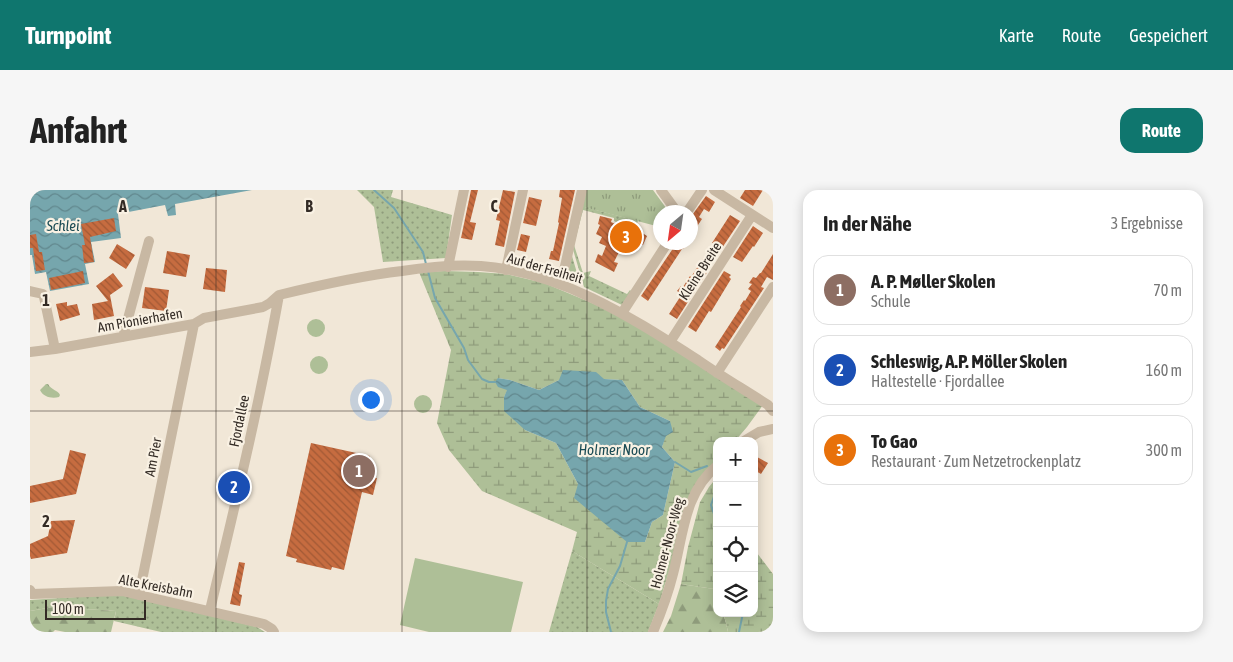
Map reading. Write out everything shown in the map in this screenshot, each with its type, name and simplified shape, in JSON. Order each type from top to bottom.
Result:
[{"type":"street","points":[[448,267],[464,190]]},
{"type":"street","points":[[506,270],[524,190]]},
{"type":"street","points":[[561,284],[582,190]]},
{"type":"street","points":[[661,190],[672,205]]},
{"type":"street","points":[[692,205],[702,190]]},
{"type":"street","points":[[714,190],[773,228]]},
{"type":"street","name":"Kleine Breite","points":[[670,342],[752,214]]},
{"type":"street","points":[[124,337],[149,241]]},
{"type":"street","points":[[622,313],[663,250]]},
{"type":"street","name":"Auf der Freiheit","points":[[279,295],[362,276],[436,267],[481,266],[526,274],[561,284],[622,313],[771,405]]},
{"type":"street","points":[[717,373],[773,287]]},
{"type":"street","points":[[30,291],[43,294],[44,296],[55,349]]},
{"type":"street","name":"Am Pionierhafen","points":[[30,352],[194,324],[204,318],[263,307],[279,295]]},
{"type":"street","name":"Fjordallee","points":[[210,610],[240,483],[279,295]]},
{"type":"street","name":"Am Pier","points":[[139,595],[194,324]]},
{"type":"street","points":[[751,437],[759,432],[773,429]]},
{"type":"street","name":"Holmer-Noor-Weg","points":[[653,632],[664,607],[691,499],[713,470]]},
{"type":"street","name":"Holmer-Noor-Weg","points":[[659,632],[672,599],[694,511],[707,485],[713,478]]},
{"type":"street","name":"Alte Kreisbahn","points":[[31,592],[122,591],[264,624],[273,631]]},
{"type":"green space","points":[[357,190],[393,190],[391,197],[452,215],[446,258],[383,262],[374,207]]},
{"type":"green space","points":[[584,190],[653,190],[664,205],[653,205],[653,225],[580,206]]},
{"type":"green space","points":[[581,206],[638,221],[634,230],[614,221],[614,218],[583,210],[574,245],[583,273],[591,271],[589,276],[627,294],[631,291],[622,305],[584,287],[572,246]]},
{"type":"green space","points":[[572,256],[580,283],[579,284],[565,279]]},
{"type":"green space","points":[[445,271],[506,274],[544,283],[623,316],[763,405],[738,437],[713,437],[713,466],[695,487],[659,604],[572,551],[577,532],[482,491],[449,450],[437,423],[451,350],[419,272]],"holes":[[[498,378],[539,390],[559,380],[622,380],[640,407],[670,421],[662,447],[675,462],[663,515],[652,522],[645,542],[578,484],[556,443],[525,430],[504,397],[508,389]]]},
{"type":"green space","points":[[316,319],[322,322],[325,328],[322,334],[316,337],[310,334],[307,328],[310,322]]},
{"type":"green space","points":[[315,356],[323,356],[328,361],[326,372],[315,374],[310,369],[310,361]]},
{"type":"green space","points":[[46,384],[59,393],[59,397],[51,398],[43,394],[40,390]]},
{"type":"green space","points":[[419,395],[427,395],[432,400],[430,411],[419,413],[414,408],[414,400]]},
{"type":"green space","points":[[713,482],[713,589],[681,584],[688,547],[700,502]]},
{"type":"green space","points":[[572,551],[659,604],[648,632],[549,632]]},
{"type":"green space","points":[[758,554],[773,574],[773,632],[728,632],[724,617],[758,617]]},
{"type":"green space","points":[[415,558],[523,582],[511,632],[429,632],[400,625]]},
{"type":"green space","points":[[681,584],[713,589],[713,617],[724,617],[728,632],[663,632],[671,616]]},
{"type":"green space","points":[[122,594],[257,627],[265,632],[161,632],[114,621],[116,611],[53,607],[30,611],[30,600]]},
{"type":"green space","points":[[53,607],[116,611],[111,632],[65,632],[55,630],[53,632],[30,632],[30,611]]},
{"type":"water","name":"Schlei","points":[[30,190],[252,190],[175,204],[176,215],[168,216],[165,205],[118,214],[121,238],[91,242],[95,262],[85,264],[89,284],[50,291],[46,272],[35,274],[32,255],[30,255]]},
{"type":"water","name":"Holmer Noor","points":[[563,370],[596,372],[604,379],[622,380],[640,407],[670,421],[673,432],[666,436],[662,447],[675,462],[663,515],[652,522],[645,542],[627,542],[574,498],[578,484],[556,443],[525,430],[504,411],[504,397],[507,390],[498,387],[495,382],[498,378],[539,390],[559,380]]},
{"type":"building","points":[[471,190],[478,190],[470,222],[476,223],[472,240],[461,238]]},
{"type":"building","points":[[503,190],[515,192],[504,247],[495,245],[500,221],[496,220]]},
{"type":"building","points":[[560,190],[575,190],[559,261],[549,259],[551,251],[553,251],[559,223],[562,198],[559,197]]},
{"type":"building","points":[[745,190],[763,190],[753,206],[740,198]]},
{"type":"building","points":[[706,196],[715,202],[709,212],[704,209],[699,217],[702,219],[698,225],[698,207]]},
{"type":"building","points":[[529,197],[542,200],[536,226],[523,223]]},
{"type":"building","points":[[730,215],[740,221],[718,254],[710,249]]},
{"type":"building","points":[[600,216],[612,219],[611,222],[634,233],[636,229],[647,236],[643,245],[640,244],[636,252],[622,246],[614,262],[618,263],[614,272],[595,262],[598,254],[602,256],[606,246],[599,243],[602,237],[596,234],[600,225],[598,224]]},
{"type":"building","points":[[114,218],[116,231],[90,237],[94,262],[84,263],[82,245],[85,245],[81,224]]},
{"type":"building","points":[[753,226],[763,233],[742,262],[733,257]]},
{"type":"building","points":[[36,234],[45,270],[36,271],[33,248],[30,248],[30,235]]},
{"type":"building","points":[[521,234],[530,236],[526,252],[517,250]]},
{"type":"building","points":[[117,244],[135,255],[126,269],[109,258]]},
{"type":"building","points":[[672,250],[681,250],[648,301],[641,296]]},
{"type":"building","points":[[167,251],[190,255],[186,277],[163,273]]},
{"type":"building","points":[[773,254],[773,280],[767,277],[761,287],[764,288],[724,349],[722,348],[720,351],[715,347],[751,291],[748,289],[752,284],[749,283],[753,277],[756,278],[761,273]]},
{"type":"building","points":[[704,257],[711,262],[711,266],[677,319],[669,314],[682,294],[677,291],[691,277]]},
{"type":"building","points":[[206,268],[227,270],[225,292],[203,289]]},
{"type":"building","points":[[83,271],[85,283],[51,290],[49,278]]},
{"type":"building","points":[[724,271],[731,275],[729,277],[731,279],[696,332],[688,327]]},
{"type":"building","points":[[113,273],[123,286],[110,295],[114,316],[94,320],[92,304],[108,301],[96,286]]},
{"type":"building","points":[[145,287],[169,290],[166,311],[142,308]]},
{"type":"building","points":[[67,302],[67,306],[77,304],[80,315],[60,321],[56,304]]},
{"type":"building","points":[[311,443],[370,456],[365,476],[377,478],[373,495],[362,492],[344,570],[332,567],[331,570],[296,562],[297,559],[286,556]]},
{"type":"building","points":[[70,450],[86,454],[76,494],[30,503],[30,486],[63,479]]},
{"type":"building","points":[[758,458],[768,463],[761,474],[758,472]]},
{"type":"building","points":[[75,520],[67,553],[31,559],[30,544],[48,536],[51,521]]},
{"type":"building","points":[[239,562],[245,563],[239,594],[242,595],[240,606],[230,604]]},
{"type":"waterway","points":[[374,190],[394,208],[423,252],[426,264]]},
{"type":"waterway","points":[[428,271],[435,298],[464,348],[468,360],[482,379],[495,382]]},
{"type":"waterway","points":[[675,462],[691,472],[707,466]]},
{"type":"waterway","points":[[713,499],[711,505],[713,511]]},
{"type":"waterway","points":[[611,632],[606,612],[608,589],[620,566],[627,542]]},
{"type":"waterway","points":[[739,632],[742,617]]},
{"type":"place","name":"To Gao","points":[[626,237]]},
{"type":"place","name":"A. P. Møller Skolen","points":[[359,471]]},
{"type":"place","name":"Schleswig, A.P. Möller Skolen","points":[[234,487]]}]
